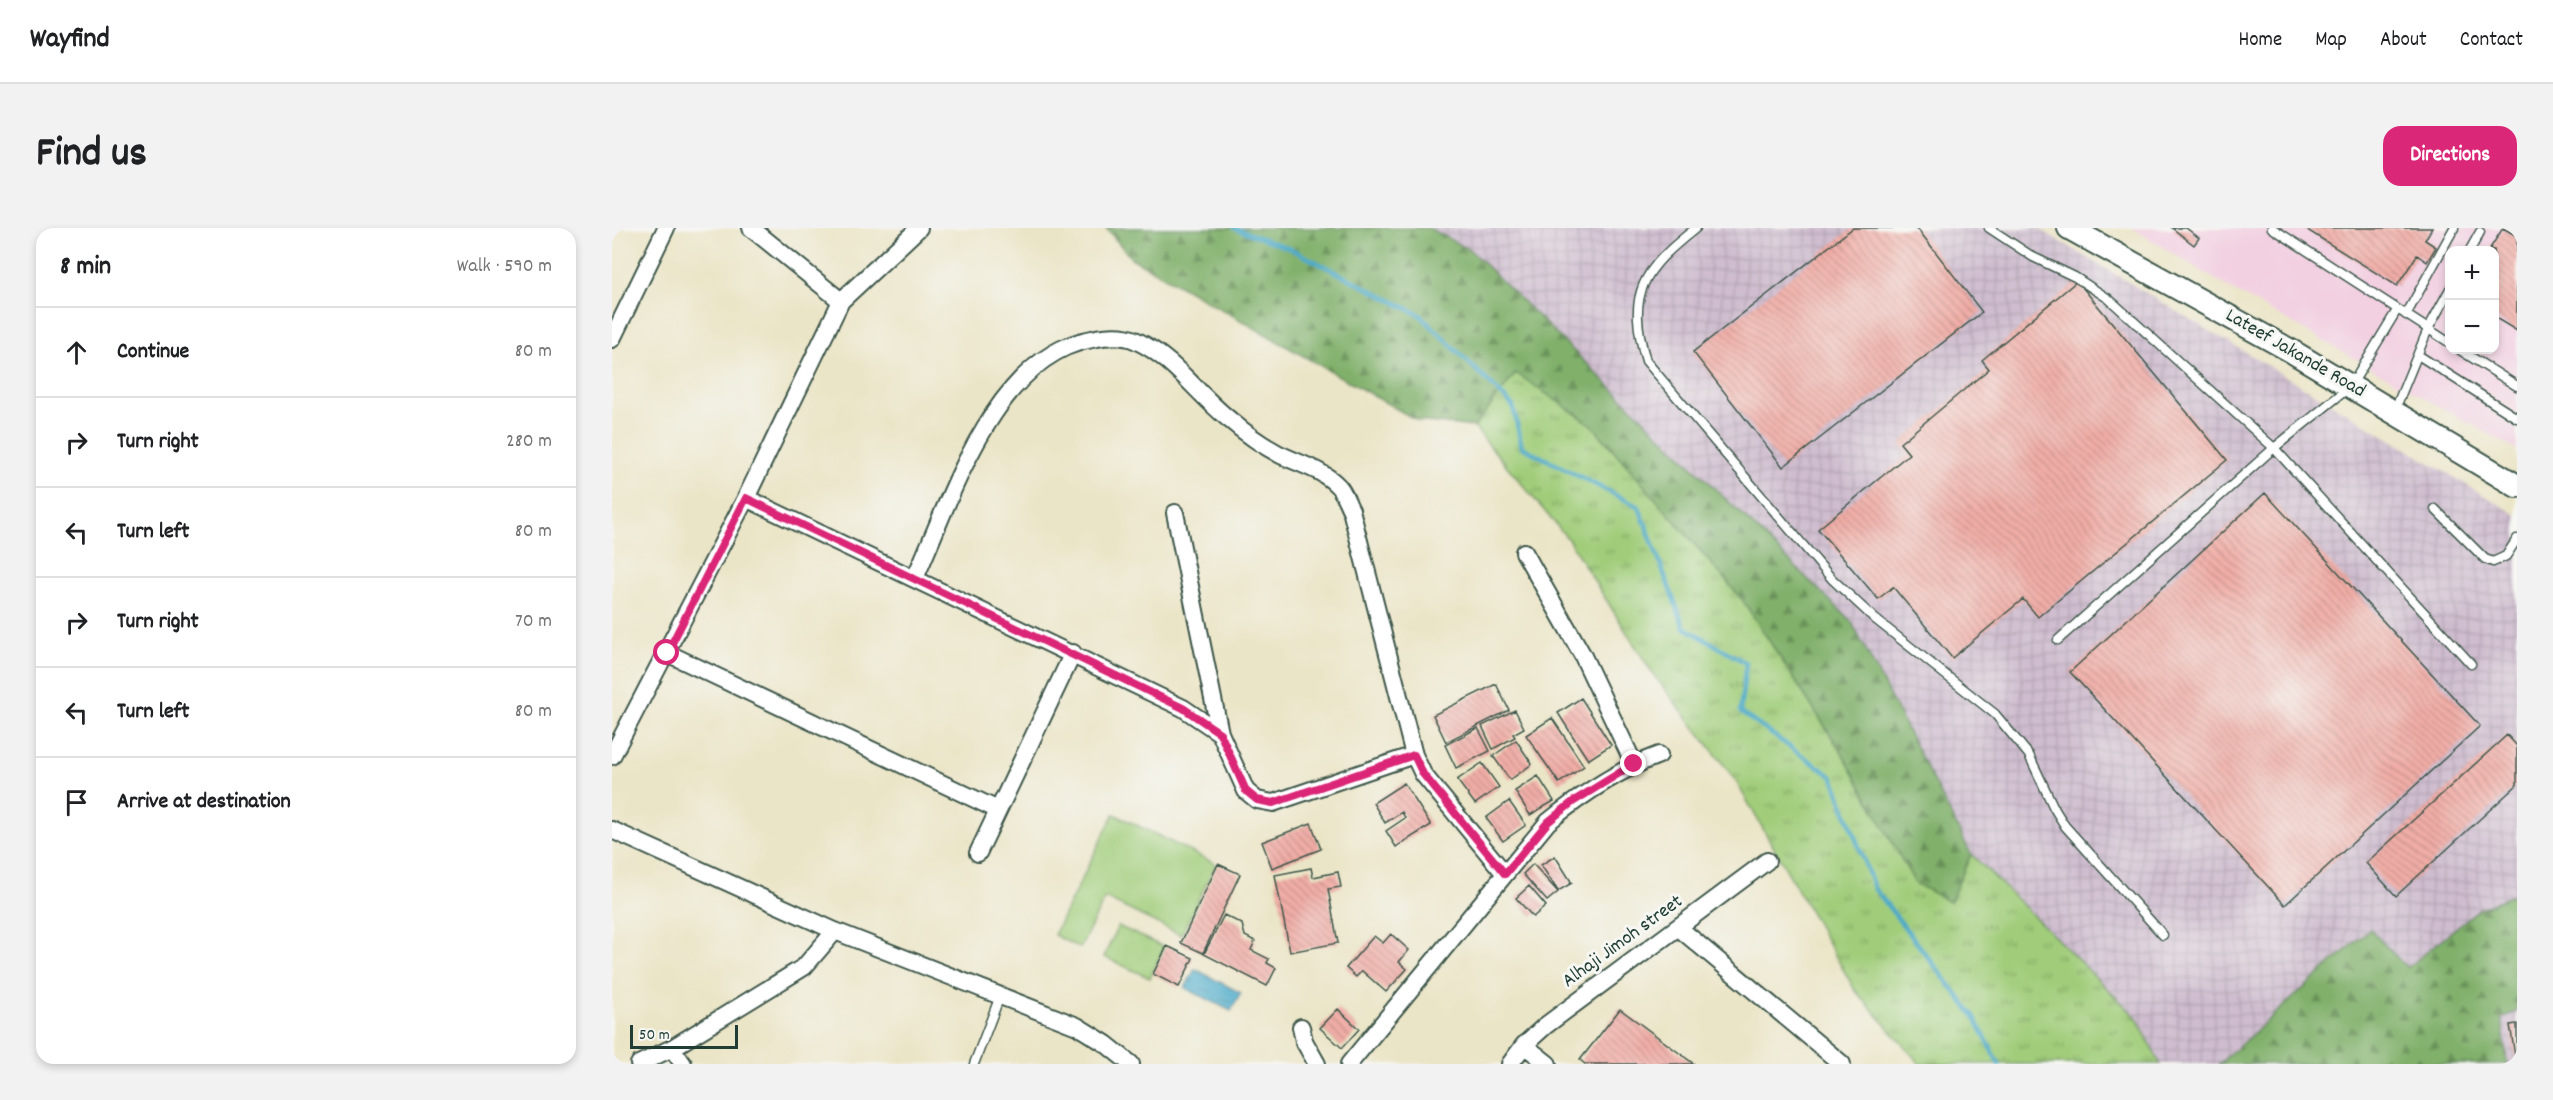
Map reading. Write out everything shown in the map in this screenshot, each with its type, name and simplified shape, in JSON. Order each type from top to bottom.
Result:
[{"type":"main road","name":"Lateef Jakande Road","points":[[2069,228],[2351,386],[2517,486]]},
{"type":"street","points":[[612,339],[666,228]]},
{"type":"street","points":[[751,228],[841,301]]},
{"type":"street","points":[[612,756],[746,498],[841,301],[919,228]]},
{"type":"street","points":[[915,578],[981,432],[1017,383],[1053,353],[1083,340],[1110,336],[1135,340],[1165,358],[1229,420],[1277,453],[1316,469],[1339,486],[1351,510],[1414,755],[1423,774],[1505,874]]},
{"type":"street","points":[[746,498],[1073,653],[1183,708],[1220,733]]},
{"type":"street","points":[[1175,513],[1220,733],[1246,791],[1257,800],[1273,803],[1414,755]]},
{"type":"street","points":[[1524,552],[1582,654],[1634,764]]},
{"type":"street","points":[[667,653],[998,810]]},
{"type":"street","points":[[978,853],[1073,653]]},
{"type":"street","points":[[1348,1064],[1548,822],[1574,801],[1634,764],[1659,755]]},
{"type":"street","points":[[612,830],[835,931],[1077,1026],[1106,1044],[1131,1064]]},
{"type":"street","name":"Alhaji Jimoh street","points":[[1510,1064],[1524,1045],[1597,986],[1679,928],[1767,861]]},
{"type":"street","points":[[1679,928],[1842,1064]]},
{"type":"street","points":[[639,1064],[672,1048],[804,967],[835,931]]},
{"type":"street","points":[[1301,1027],[1304,1041],[1317,1064]]},
{"type":"street","points":[[1524,1045],[1548,1064]]},
{"type":"street","points":[[672,1048],[682,1064]]},
{"type":"lane","points":[[1696,228],[1660,256],[1643,283],[1637,309],[1640,338],[1646,361],[1832,579],[1875,619],[1995,714],[2029,755],[2065,826],[2163,935]]},
{"type":"lane","points":[[1989,228],[2033,257],[2075,278],[2109,299],[2274,448],[2471,664]]},
{"type":"lane","points":[[2272,228],[2445,340]]},
{"type":"lane","points":[[2406,315],[2454,228]]},
{"type":"lane","points":[[2472,246],[2480,232]]},
{"type":"lane","points":[[2394,412],[2428,329],[2445,298]]},
{"type":"lane","points":[[2058,640],[2274,448],[2351,386],[2397,310]]},
{"type":"lane","points":[[2466,354],[2517,386]]},
{"type":"lane","points":[[2418,355],[2517,418]]},
{"type":"lane","points":[[2435,509],[2486,559],[2493,562],[2506,556],[2517,539]]},
{"type":"lane","points":[[974,1064],[1000,996]]},
{"type":"shaded area","points":[[1429,228],[2038,228],[2517,515],[2517,893],[2479,909],[2407,969],[2369,929],[2219,1064],[2160,1064],[2137,1018],[1971,854],[1851,621],[1470,250]]},
{"type":"shaded area","points":[[2132,228],[2517,228],[2517,450],[2229,288]]},
{"type":"shaded area","points":[[2517,1011],[2517,1064],[2507,1064],[2502,1017]]},
{"type":"green space","points":[[1106,228],[1429,228],[1470,250],[1851,621],[1971,854],[1950,902],[1915,883],[1841,751],[1742,599],[1592,425],[1516,373],[1474,427],[1418,421],[1131,258]]},
{"type":"green space","points":[[1516,373],[1592,425],[1742,599],[1841,751],[1915,883],[1950,902],[1971,854],[2137,1018],[2160,1064],[1920,1064],[1855,990],[1734,778],[1653,674],[1568,539],[1474,427]]},
{"type":"green space","points":[[1114,814],[1216,864],[1181,935],[1105,898],[1080,948],[1054,935]]},
{"type":"green space","points":[[2517,893],[2517,1011],[2502,1018],[2507,1064],[2219,1064],[2370,929],[2407,968],[2479,909]]},
{"type":"green space","points":[[1118,926],[1164,947],[1150,978],[1104,957]]},
{"type":"water","points":[[1195,969],[1241,993],[1231,1011],[1185,988]]},
{"type":"building","points":[[1853,228],[1917,228],[1982,312],[1783,467],[1693,352]]},
{"type":"building","points":[[2172,228],[2186,228],[2199,238],[2194,245]]},
{"type":"building","points":[[2304,228],[2432,228],[2425,240],[2436,247],[2427,262],[2417,255],[2397,286]]},
{"type":"building","points":[[2503,228],[2517,236],[2517,331],[2499,320],[2499,246],[2492,246]]},
{"type":"building","points":[[2077,281],[2227,460],[2038,617],[2023,599],[1952,658],[1893,587],[1878,599],[1818,529],[1909,454],[1900,443],[1989,369],[1982,360]]},
{"type":"building","points":[[2265,493],[2480,726],[2285,905],[2070,672]]},
{"type":"building","points":[[1496,684],[1509,710],[1446,742],[1433,715]]},
{"type":"building","points":[[1581,698],[1611,745],[1588,760],[1558,713]]},
{"type":"building","points":[[1515,710],[1524,728],[1513,734],[1515,737],[1493,749],[1482,726]]},
{"type":"building","points":[[1552,718],[1584,766],[1559,783],[1526,735]]},
{"type":"building","points":[[1478,728],[1490,751],[1456,768],[1445,745]]},
{"type":"building","points":[[2507,735],[2517,746],[2517,785],[2396,896],[2366,863]]},
{"type":"building","points":[[1516,740],[1532,764],[1510,780],[1493,756]]},
{"type":"building","points":[[1482,763],[1499,787],[1475,804],[1457,780]]},
{"type":"building","points":[[1538,776],[1554,801],[1530,815],[1515,791]]},
{"type":"building","points":[[1404,783],[1431,825],[1396,847],[1386,831],[1405,818],[1402,812],[1385,823],[1373,803]]},
{"type":"building","points":[[1509,801],[1526,825],[1503,841],[1486,818]]},
{"type":"building","points":[[1311,823],[1321,849],[1272,868],[1262,842]]},
{"type":"building","points":[[1555,856],[1572,883],[1558,891],[1541,865]]},
{"type":"building","points":[[1218,864],[1240,874],[1203,953],[1181,943]]},
{"type":"building","points":[[1533,864],[1558,892],[1547,901],[1523,874]]},
{"type":"building","points":[[1311,868],[1313,877],[1338,872],[1341,887],[1328,889],[1338,943],[1290,952],[1275,875]]},
{"type":"building","points":[[1529,886],[1546,906],[1533,917],[1516,898]]},
{"type":"building","points":[[1224,915],[1242,924],[1245,936],[1255,941],[1251,950],[1269,959],[1267,963],[1276,968],[1267,986],[1204,954]]},
{"type":"building","points":[[1391,934],[1409,950],[1399,962],[1407,969],[1386,992],[1362,971],[1356,977],[1346,968],[1374,936],[1383,943]]},
{"type":"building","points":[[1167,946],[1193,958],[1179,987],[1153,974]]},
{"type":"building","points":[[1338,1009],[1359,1029],[1342,1048],[1320,1028]]},
{"type":"building","points":[[1620,1009],[1694,1064],[1585,1064],[1580,1060]]},
{"type":"building","points":[[2517,1024],[2517,1061],[2516,1062],[2510,1025]]},
{"type":"waterway","points":[[1234,228],[1291,249],[1420,315],[1513,406],[1522,447],[1639,507],[1684,627],[1746,663],[1740,712],[1833,777],[1874,888],[1974,1016],[1999,1064]]},
{"type":"route","points":[[667,653],[746,498],[1073,653],[1183,708],[1220,733],[1246,791],[1257,800],[1273,803],[1414,755],[1423,774],[1505,874],[1548,822],[1574,801],[1634,764]]}]
